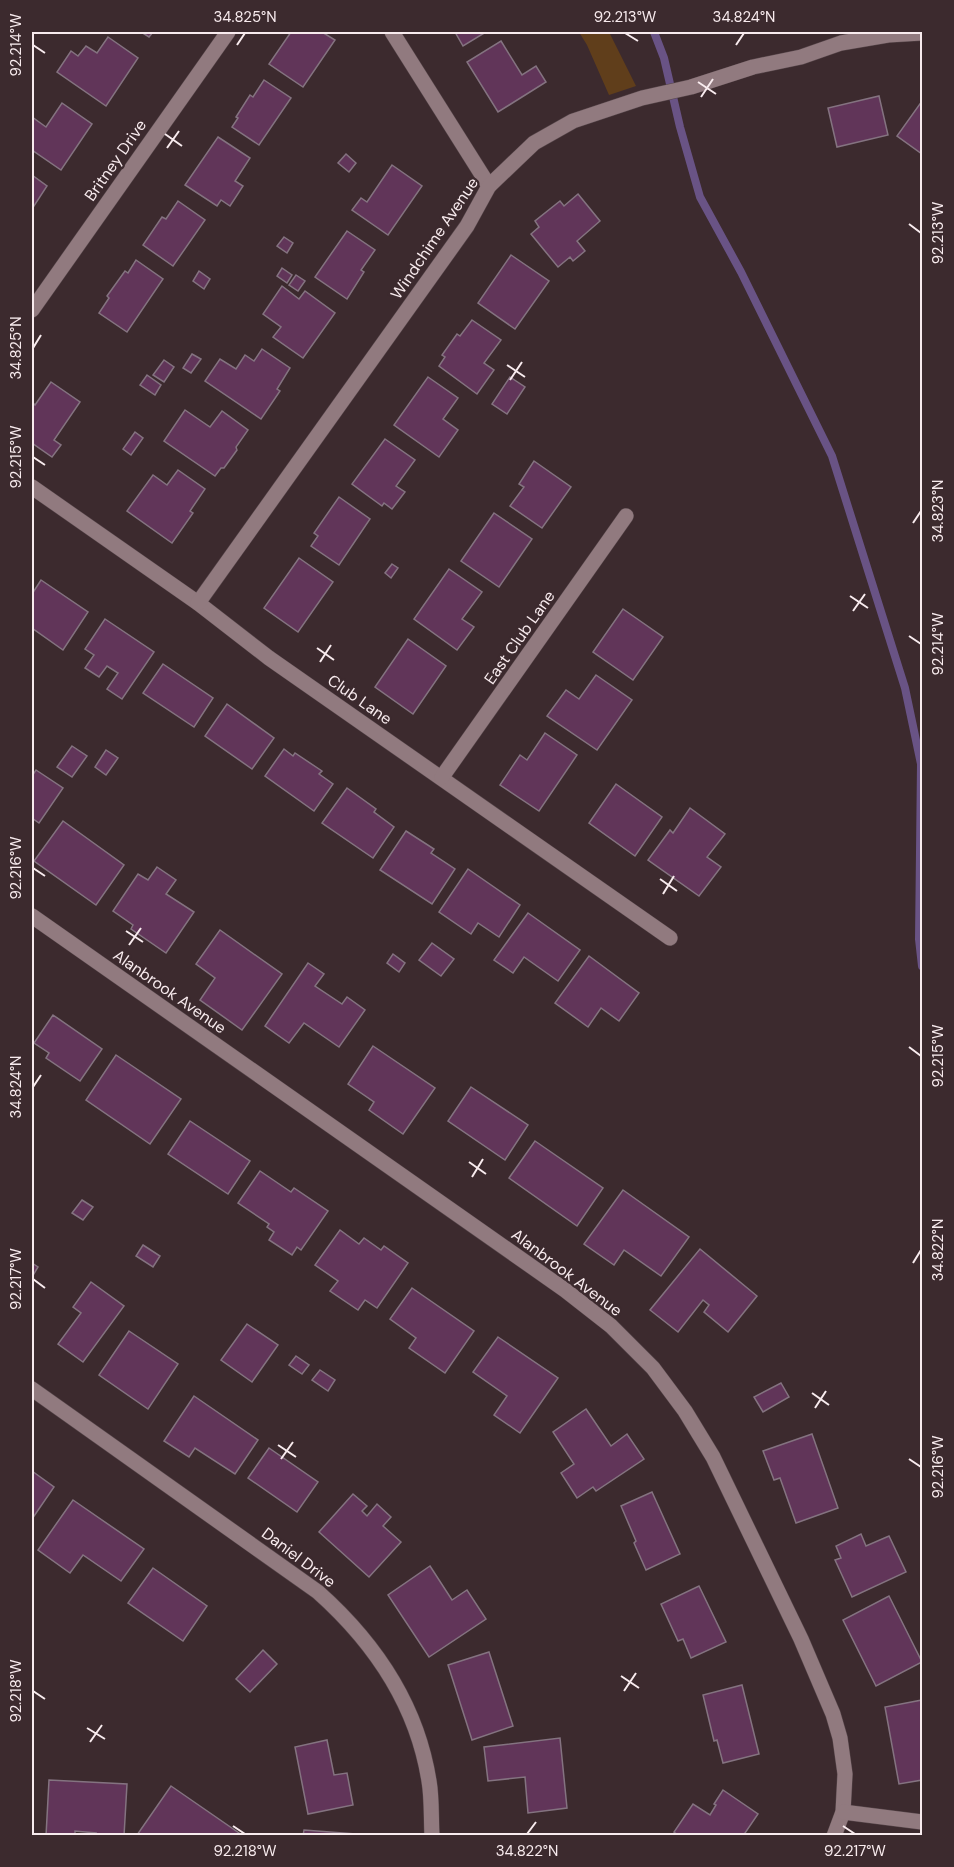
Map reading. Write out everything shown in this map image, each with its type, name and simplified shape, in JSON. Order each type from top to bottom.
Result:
[{"type":"street","name":"Britney Drive","points":[[32,310],[228,32]]},
{"type":"street","points":[[392,32],[489,186]]},
{"type":"street","name":"Windchime Avenue","points":[[198,603],[467,226],[489,186],[534,144],[573,121],[753,67],[801,57],[841,44],[888,35],[922,33]]},
{"type":"street","name":"Club Lane","points":[[32,487],[198,603],[269,658],[670,938]]},
{"type":"street","name":"East Club Lane","points":[[442,777],[626,516]]},
{"type":"street","name":"Alanbrook Avenue","points":[[32,916],[565,1290],[611,1326],[653,1368],[685,1411],[713,1457],[801,1639],[833,1714],[840,1738],[845,1774],[843,1812],[834,1836]]},
{"type":"street","name":"Daniel Drive","points":[[32,1389],[318,1592],[362,1636],[388,1672],[407,1707],[421,1743],[429,1782],[432,1836]]},
{"type":"street","points":[[843,1812],[922,1822]]},
{"type":"shaded area","points":[[579,32],[609,32],[636,86],[609,95]]},
{"type":"building","points":[[141,32],[153,32],[149,37]]},
{"type":"building","points":[[291,32],[322,32],[335,40],[303,87],[269,64]]},
{"type":"building","points":[[455,32],[486,32],[463,46]]},
{"type":"building","points":[[108,37],[138,58],[106,106],[57,72],[71,51],[78,56],[86,46],[97,53]]},
{"type":"building","points":[[501,41],[522,75],[536,66],[546,82],[498,112],[467,62]]},
{"type":"building","points":[[264,80],[291,98],[259,145],[232,127],[250,95],[253,97]]},
{"type":"building","points":[[879,96],[888,135],[837,147],[828,108]]},
{"type":"building","points":[[922,101],[922,154],[897,136]]},
{"type":"building","points":[[62,103],[92,124],[61,170],[32,150],[32,117],[46,127]]},
{"type":"building","points":[[218,137],[250,158],[235,181],[243,186],[230,206],[221,200],[217,206],[185,185]]},
{"type":"building","points":[[346,154],[356,163],[349,172],[338,163]]},
{"type":"building","points":[[392,165],[422,186],[388,235],[352,210],[361,198],[367,202]]},
{"type":"building","points":[[32,175],[47,186],[32,209]]},
{"type":"building","points":[[578,194],[600,221],[577,241],[585,251],[573,261],[570,257],[558,267],[531,234],[539,227],[535,221],[560,201],[564,206]]},
{"type":"building","points":[[178,201],[205,220],[173,266],[143,245],[162,217],[166,219]]},
{"type":"building","points":[[347,231],[375,250],[361,270],[364,272],[347,299],[315,277]]},
{"type":"building","points":[[284,237],[293,243],[287,253],[277,246]]},
{"type":"building","points":[[511,255],[549,281],[515,329],[478,303]]},
{"type":"building","points":[[136,260],[163,279],[127,332],[99,313],[109,298],[107,296],[125,271],[128,273]]},
{"type":"building","points":[[282,268],[292,275],[287,283],[277,276]]},
{"type":"building","points":[[199,271],[210,279],[204,289],[193,281]]},
{"type":"building","points":[[296,275],[305,281],[298,291],[289,285]]},
{"type":"building","points":[[282,286],[299,299],[305,291],[335,313],[303,358],[273,337],[281,327],[263,314]]},
{"type":"building","points":[[472,320],[501,340],[484,363],[494,370],[477,394],[439,366],[445,357],[442,355],[457,334],[460,336]]},
{"type":"building","points":[[262,349],[290,368],[277,389],[280,391],[261,419],[205,381],[220,359],[236,369],[245,355],[254,361]]},
{"type":"building","points":[[192,354],[201,359],[191,373],[183,368]]},
{"type":"building","points":[[164,360],[174,367],[164,382],[153,375]]},
{"type":"building","points":[[147,375],[161,385],[155,395],[140,385]]},
{"type":"building","points":[[428,377],[458,398],[443,419],[458,430],[439,457],[394,425]]},
{"type":"building","points":[[510,377],[525,387],[507,414],[492,404]]},
{"type":"building","points":[[51,382],[80,402],[54,440],[61,445],[52,457],[32,443],[32,405],[33,403],[35,405]]},
{"type":"building","points":[[185,410],[210,427],[222,411],[248,430],[236,447],[237,450],[215,476],[164,441]]},
{"type":"building","points":[[135,432],[143,438],[131,455],[123,449]]},
{"type":"building","points":[[385,439],[415,460],[396,486],[405,492],[392,509],[384,503],[382,506],[352,484]]},
{"type":"building","points":[[534,461],[571,487],[542,528],[510,506],[524,487],[519,484]]},
{"type":"building","points":[[178,470],[205,489],[190,511],[193,513],[172,543],[127,511],[153,475],[167,485]]},
{"type":"building","points":[[339,497],[370,519],[339,565],[311,546],[318,536],[314,533]]},
{"type":"building","points":[[494,513],[532,539],[499,587],[461,561]]},
{"type":"building","points":[[299,558],[333,582],[298,632],[264,608]]},
{"type":"building","points":[[392,564],[398,568],[391,578],[385,573]]},
{"type":"building","points":[[449,569],[482,592],[462,619],[474,627],[457,650],[414,619]]},
{"type":"building","points":[[41,580],[88,612],[63,650],[32,628],[32,594]]},
{"type":"building","points":[[623,609],[663,637],[633,680],[593,652]]},
{"type":"building","points":[[105,619],[154,652],[122,699],[107,689],[118,673],[107,666],[99,677],[85,668],[94,655],[85,649]]},
{"type":"building","points":[[408,639],[446,666],[413,714],[375,687]]},
{"type":"building","points":[[163,664],[213,698],[194,727],[143,693]]},
{"type":"building","points":[[596,675],[632,700],[597,750],[547,716],[566,690],[579,699]]},
{"type":"building","points":[[227,704],[274,738],[252,769],[205,736]]},
{"type":"building","points":[[545,733],[577,755],[539,811],[500,785],[520,755],[527,760]]},
{"type":"building","points":[[72,746],[87,756],[72,777],[57,767]]},
{"type":"building","points":[[284,749],[293,756],[295,753],[322,771],[319,774],[333,784],[314,811],[265,776]]},
{"type":"building","points":[[106,750],[118,758],[106,775],[95,767]]},
{"type":"building","points":[[36,770],[63,788],[39,823],[32,818],[32,776]]},
{"type":"building","points":[[616,784],[662,817],[635,856],[589,823]]},
{"type":"building","points":[[347,788],[376,809],[374,812],[394,827],[373,858],[322,823]]},
{"type":"building","points":[[690,808],[725,834],[707,857],[721,867],[699,896],[648,860],[670,830],[673,833]]},
{"type":"building","points":[[63,821],[124,865],[96,905],[34,861]]},
{"type":"building","points":[[406,831],[434,849],[431,853],[455,869],[432,904],[380,870]]},
{"type":"building","points":[[157,867],[176,880],[166,894],[194,912],[166,953],[131,929],[133,925],[113,911],[138,874],[148,880]]},
{"type":"building","points":[[468,869],[520,905],[499,937],[478,923],[471,934],[439,912]]},
{"type":"building","points":[[528,913],[580,950],[558,981],[524,957],[513,973],[494,960]]},
{"type":"building","points":[[220,930],[282,974],[242,1030],[200,1000],[215,978],[196,964]]},
{"type":"building","points":[[432,943],[454,959],[441,976],[419,960]]},
{"type":"building","points":[[393,954],[405,963],[399,972],[387,963]]},
{"type":"building","points":[[589,956],[639,993],[619,1021],[601,1008],[588,1027],[555,1003]]},
{"type":"building","points":[[308,963],[324,974],[315,986],[342,1004],[347,997],[365,1010],[339,1047],[304,1023],[289,1043],[265,1026]]},
{"type":"building","points":[[53,1015],[102,1049],[80,1081],[46,1058],[49,1053],[34,1043]]},
{"type":"building","points":[[373,1046],[435,1088],[403,1134],[369,1110],[374,1102],[348,1084]]},
{"type":"building","points":[[116,1055],[181,1099],[150,1144],[86,1100]]},
{"type":"building","points":[[471,1087],[528,1125],[505,1160],[448,1121]]},
{"type":"building","points":[[190,1121],[250,1161],[228,1194],[168,1154]]},
{"type":"building","points":[[535,1141],[603,1188],[577,1226],[509,1178]]},
{"type":"building","points":[[260,1171],[291,1192],[294,1188],[328,1211],[301,1250],[297,1247],[292,1255],[269,1240],[274,1232],[267,1227],[269,1224],[238,1203]]},
{"type":"building","points":[[623,1190],[689,1237],[661,1276],[624,1250],[614,1265],[584,1244]]},
{"type":"building","points":[[82,1200],[93,1207],[83,1220],[72,1213]]},
{"type":"building","points":[[340,1230],[359,1244],[364,1238],[381,1250],[384,1246],[408,1263],[377,1308],[365,1300],[358,1310],[330,1291],[338,1281],[315,1265]]},
{"type":"building","points":[[143,1245],[160,1256],[153,1267],[136,1256]]},
{"type":"building","points":[[700,1249],[757,1296],[728,1332],[704,1312],[709,1305],[703,1300],[678,1332],[650,1310]]},
{"type":"building","points":[[32,1263],[38,1267],[32,1277]]},
{"type":"building","points":[[91,1282],[124,1306],[83,1362],[58,1344],[81,1313],[73,1307]]},
{"type":"building","points":[[412,1288],[474,1331],[445,1373],[409,1348],[416,1338],[390,1319]]},
{"type":"building","points":[[247,1324],[278,1345],[252,1382],[221,1360]]},
{"type":"building","points":[[129,1331],[178,1364],[148,1409],[99,1375]]},
{"type":"building","points":[[498,1337],[558,1378],[520,1433],[494,1415],[507,1396],[473,1372]]},
{"type":"building","points":[[296,1356],[309,1365],[302,1374],[289,1365]]},
{"type":"building","points":[[320,1370],[335,1380],[328,1391],[312,1380]]},
{"type":"building","points":[[781,1383],[789,1397],[763,1412],[754,1397]]},
{"type":"building","points":[[194,1396],[258,1440],[235,1474],[195,1448],[189,1457],[164,1441]]},
{"type":"building","points":[[586,1409],[611,1446],[627,1434],[644,1459],[596,1491],[593,1487],[577,1498],[561,1473],[574,1464],[553,1432]]},
{"type":"building","points":[[812,1434],[838,1508],[796,1523],[780,1478],[774,1480],[763,1451]]},
{"type":"building","points":[[269,1448],[318,1482],[297,1512],[248,1478]]},
{"type":"building","points":[[32,1471],[54,1487],[32,1519]]},
{"type":"building","points":[[652,1492],[680,1554],[646,1570],[621,1506]]},
{"type":"building","points":[[353,1494],[367,1506],[362,1511],[367,1516],[377,1504],[391,1517],[383,1526],[401,1542],[369,1577],[319,1532]]},
{"type":"building","points":[[73,1500],[144,1549],[121,1581],[83,1555],[70,1573],[38,1550]]},
{"type":"building","points":[[861,1534],[866,1546],[889,1536],[906,1572],[852,1597],[835,1560],[841,1558],[836,1546]]},
{"type":"building","points":[[430,1566],[452,1600],[467,1590],[486,1619],[429,1657],[388,1595]]},
{"type":"building","points":[[153,1568],[207,1606],[183,1641],[128,1603]]},
{"type":"building","points":[[699,1586],[726,1642],[691,1658],[683,1639],[678,1641],[661,1604]]},
{"type":"building","points":[[889,1596],[922,1662],[876,1686],[843,1620]]},
{"type":"building","points":[[263,1650],[277,1664],[250,1692],[236,1679]]},
{"type":"building","points":[[489,1652],[513,1726],[472,1740],[448,1665]]},
{"type":"building","points":[[742,1685],[759,1754],[723,1763],[717,1740],[714,1741],[703,1695]]},
{"type":"building","points":[[922,1700],[922,1780],[899,1784],[885,1707]]},
{"type":"building","points":[[560,1738],[567,1808],[528,1813],[525,1777],[488,1781],[484,1747]]},
{"type":"building","points":[[327,1740],[334,1775],[347,1773],[353,1805],[308,1814],[295,1747]]},
{"type":"building","points":[[49,1780],[127,1784],[124,1836],[95,1836],[96,1833],[75,1831],[75,1836],[46,1836]]},
{"type":"building","points":[[171,1786],[239,1833],[238,1836],[137,1835]]},
{"type":"building","points":[[723,1790],[758,1814],[743,1836],[679,1836],[674,1832],[693,1804],[710,1815]]},
{"type":"building","points":[[304,1830],[369,1835],[303,1836]]},
{"type":"waterway","points":[[654,32],[664,58],[680,127],[700,197],[741,272],[832,456],[905,688],[921,764],[919,939],[922,966]]}]
